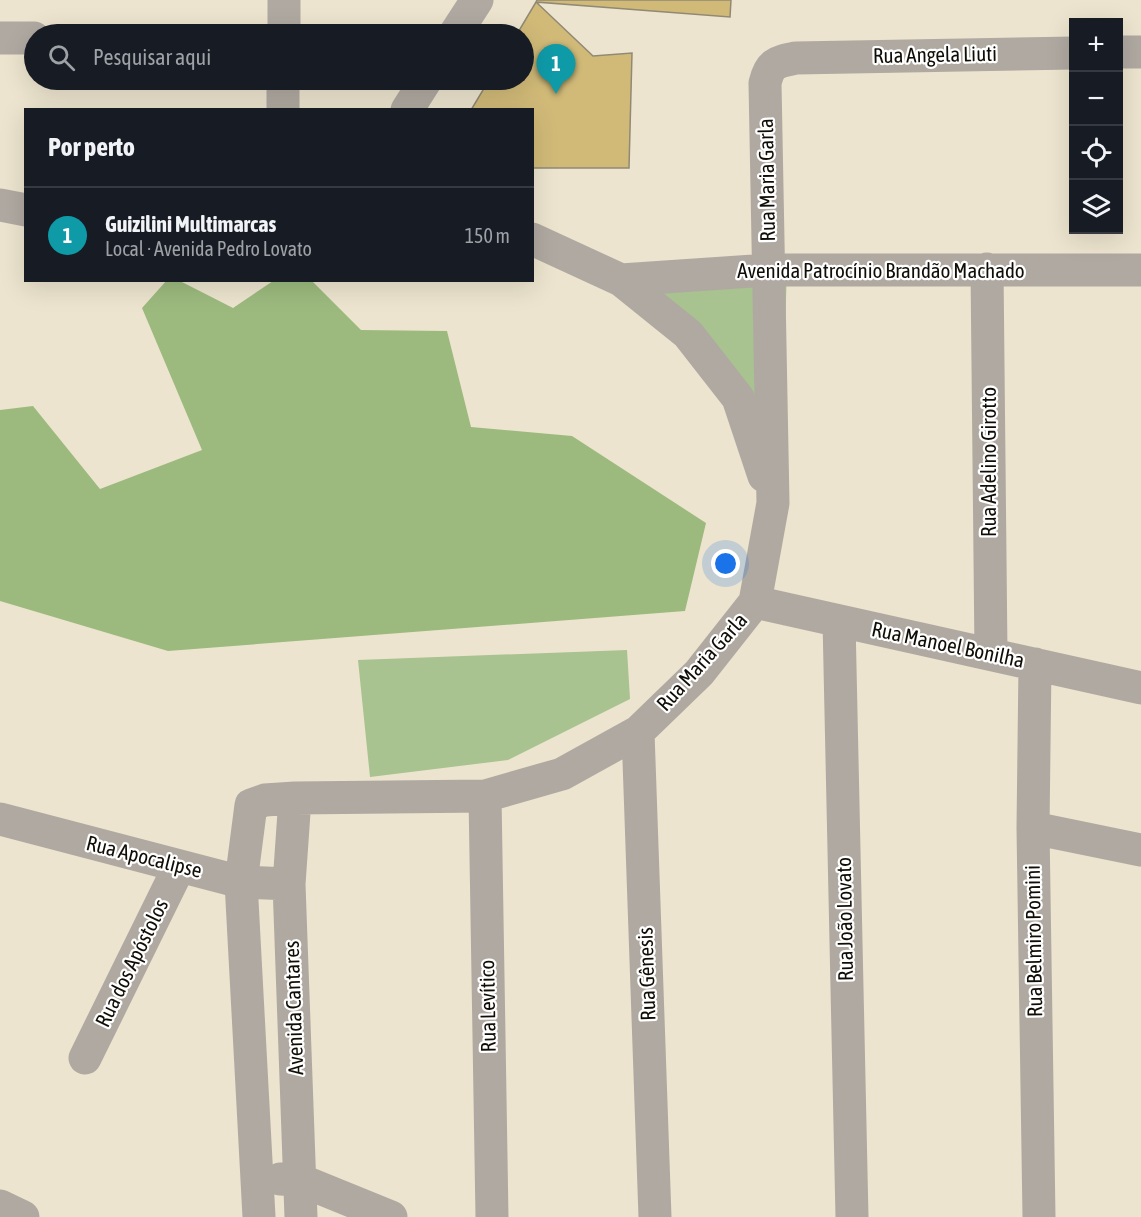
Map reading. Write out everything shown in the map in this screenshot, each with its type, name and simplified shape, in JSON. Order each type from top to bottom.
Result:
[{"type":"street","points":[[284,0],[284,24]]},
{"type":"street","points":[[461,24],[477,0]]},
{"type":"street","points":[[0,38],[24,38]]},
{"type":"street","points":[[1123,52],[1141,51]]},
{"type":"street","name":"Rua Angela Liuti","points":[[796,58],[1069,53]]},
{"type":"street","name":"Rua Maria Garla","points":[[249,811],[251,805],[256,802],[295,798],[485,796],[562,774],[638,732],[699,673],[755,602],[773,503],[773,397],[765,82],[768,70],[776,62],[796,58]]},
{"type":"street","points":[[283,108],[284,90]]},
{"type":"street","points":[[408,108],[420,90]]},
{"type":"street","points":[[0,205],[24,210]]},
{"type":"street","name":"Avenida Patrocínio Brandão Machado","points":[[534,240],[621,280],[688,334],[738,398],[773,503]]},
{"type":"street","name":"Rua Adelino Girotto","points":[[987,269],[991,654]]},
{"type":"street","name":"Avenida Patrocínio Brandão Machado","points":[[621,280],[768,270],[1141,270]]},
{"type":"street","name":"Rua Manoel Bonilha","points":[[755,602],[1141,688]]},
{"type":"street","name":"Rua João Lovato","points":[[839,621],[852,1217]]},
{"type":"street","name":"Rua Belmiro Pomini","points":[[1035,664],[1033,828],[1039,1217]]},
{"type":"street","name":"Rua Gênesis","points":[[638,732],[655,1217]]},
{"type":"street","name":"Rua Levítico","points":[[485,796],[492,1217]]},
{"type":"street","name":"Avenida Cantares","points":[[295,798],[289,884],[301,1217]]},
{"type":"street","name":"Avenida Cantares","points":[[249,811],[241,882],[259,1217]]},
{"type":"street","name":"Rua Apocalipse","points":[[0,819],[241,882],[289,884]]},
{"type":"street","points":[[1033,828],[1141,850]]},
{"type":"street","name":"Rua dos Apóstolos","points":[[85,1058],[179,867]]},
{"type":"street","points":[[258,1178],[300,1180],[391,1217]]},
{"type":"street","points":[[0,1206],[23,1217]]},
{"type":"green space","points":[[787,267],[780,498],[738,396],[598,272]]},
{"type":"green space","points":[[165,282],[182,282],[233,308],[272,282],[313,282],[361,330],[447,331],[471,427],[572,436],[706,523],[685,611],[168,651],[0,601],[0,410],[33,406],[100,489],[202,450],[142,308]]},
{"type":"green space","points":[[627,650],[630,699],[508,760],[370,777],[358,660]]},
{"type":"building","points":[[537,0],[731,0],[730,17],[536,2]]},
{"type":"building","points":[[536,2],[593,56],[632,53],[629,168],[534,168],[534,108],[472,108],[483,90],[534,90],[534,24],[523,24]]},
{"type":"place","name":"Guizilini Multimarcas","points":[[556,94]]}]
